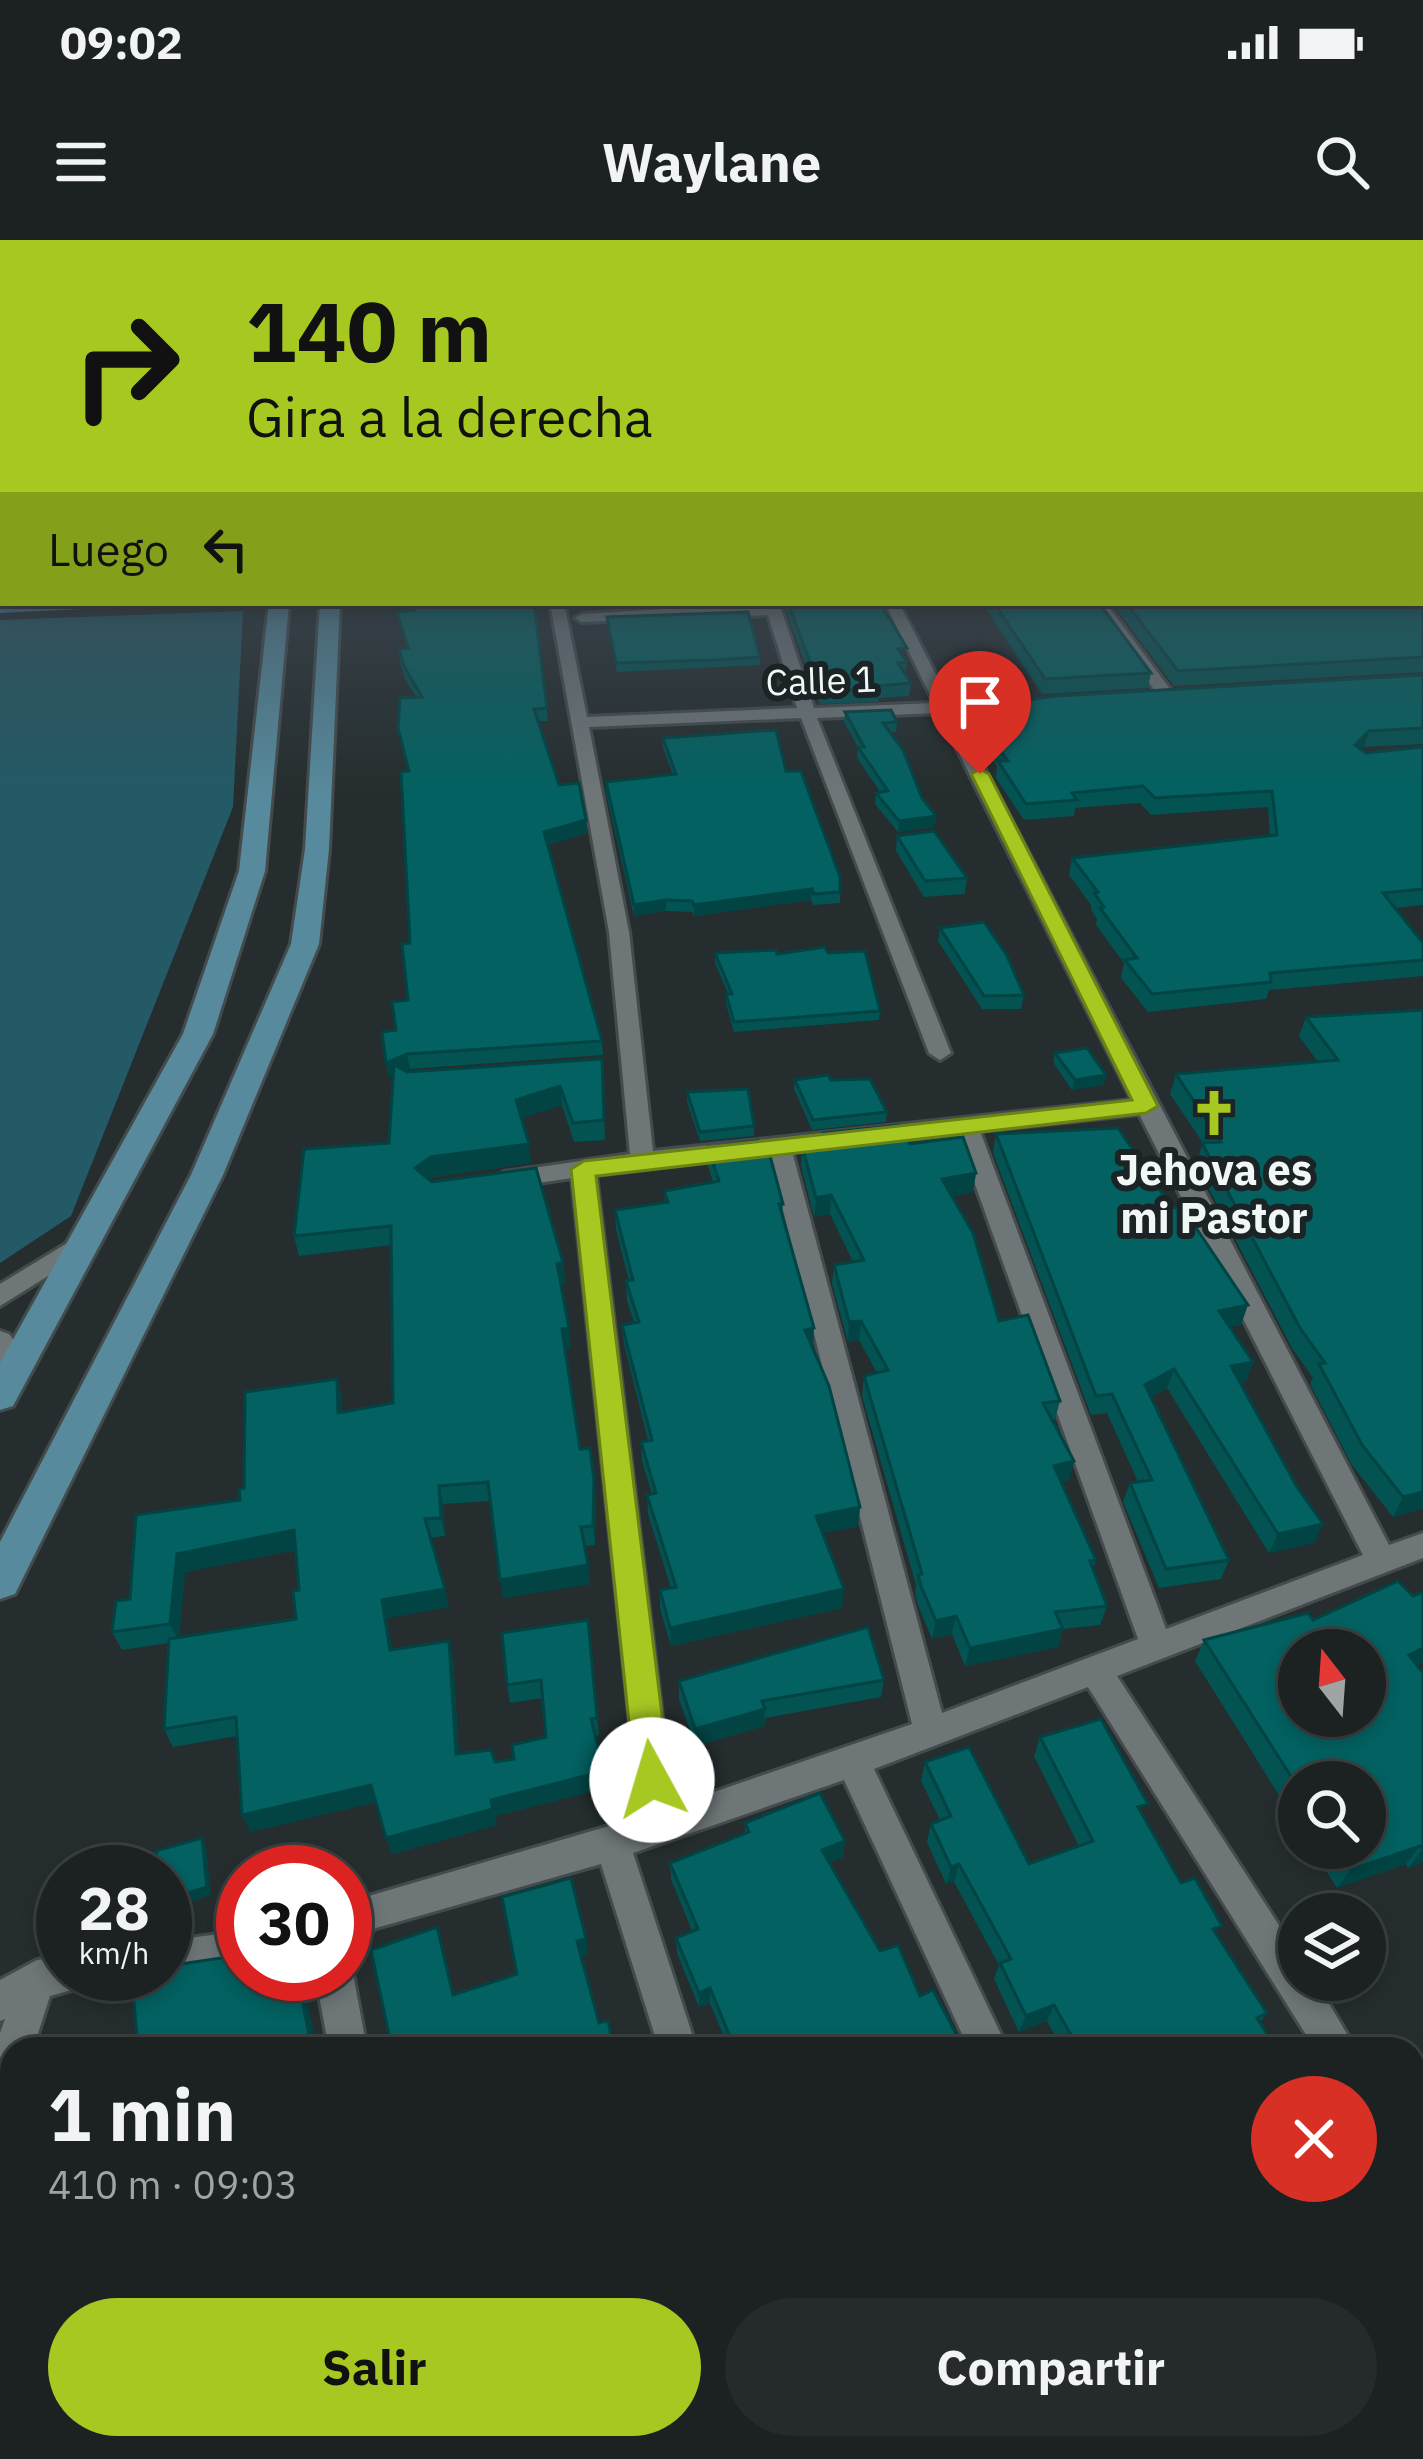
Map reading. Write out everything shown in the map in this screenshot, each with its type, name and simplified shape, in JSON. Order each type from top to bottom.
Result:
[{"type":"street","points":[[0,1395],[198,1034],[252,872],[279,606]]},
{"type":"street","points":[[0,1582],[207,1175],[305,944],[317,849],[330,606]]},
{"type":"street","points":[[642,1160],[624,1065],[619,932],[580,722],[570,610],[773,606],[807,713],[940,1053]]},
{"type":"street","points":[[894,606],[1381,1559]]},
{"type":"street","points":[[1100,606],[1167,696]]},
{"type":"street","points":[[1146,698],[1188,695]]},
{"type":"street","name":"Calle 1","points":[[580,722],[1017,705]]},
{"type":"street","points":[[481,1183],[642,1160],[1146,1106]]},
{"type":"street","points":[[967,1127],[1156,1645]]},
{"type":"street","points":[[779,1147],[931,1733]]},
{"type":"street","points":[[584,1169],[658,1827]]},
{"type":"street","points":[[0,1297],[89,1238]]},
{"type":"street","points":[[0,1341],[6,1347],[7,1364],[0,1395]]},
{"type":"street","points":[[372,1912],[611,1844],[854,1762],[1423,1545]]},
{"type":"street","points":[[1095,1670],[1329,2037]]},
{"type":"street","points":[[854,1762],[983,2037]]},
{"type":"street","points":[[611,1844],[674,2037]]},
{"type":"street","points":[[0,2002],[36,1984]]},
{"type":"street","points":[[21,2037],[40,2001]]},
{"type":"street","points":[[339,2001],[346,2037]]},
{"type":"shaded area","points":[[243,611],[233,807],[71,1216],[0,1263],[0,620]]},
{"type":"building","points":[[414,606],[534,606],[547,708],[534,709],[559,785],[579,783],[586,820],[544,832],[602,1041],[407,1054],[386,1063],[382,1032],[396,1030],[392,1002],[408,1000],[402,944],[410,943],[401,772],[409,771],[398,728],[400,698],[422,697],[399,649],[408,648],[397,612],[415,610]]},
{"type":"building","points":[[789,606],[882,606],[907,648],[898,649],[907,662],[898,663],[911,683],[821,692]]},
{"type":"building","points":[[996,606],[1101,606],[1151,673],[1045,679]]},
{"type":"building","points":[[1128,606],[1423,606],[1423,657],[1178,671]]},
{"type":"building","points":[[748,612],[760,657],[616,663],[607,617]]},
{"type":"building","points":[[1423,675],[1423,728],[1369,731],[1355,745],[1366,753],[1423,747],[1423,889],[1383,893],[1423,943],[1423,960],[1270,973],[1271,982],[1152,994],[1125,960],[1137,958],[1100,908],[1104,907],[1094,893],[1098,892],[1072,858],[1277,835],[1272,791],[1155,798],[1143,786],[1072,793],[1077,800],[1026,804],[998,761],[1008,761],[969,708],[1057,696]]},
{"type":"building","points":[[891,710],[897,722],[883,723],[903,750],[922,798],[936,816],[899,821],[876,793],[888,791],[858,747],[864,747],[845,712]]},
{"type":"building","points":[[776,730],[786,771],[801,771],[840,877],[840,892],[814,894],[812,889],[694,905],[666,900],[634,905],[606,782],[676,774],[663,738]]},
{"type":"building","points":[[934,831],[967,878],[925,881],[897,836]]},
{"type":"building","points":[[984,922],[1006,954],[1024,995],[984,996],[940,928]]},
{"type":"building","points":[[825,947],[828,953],[865,951],[880,1011],[734,1022],[726,994],[732,994],[715,953],[776,950],[777,954]]},
{"type":"building","points":[[1423,1010],[1423,1492],[1403,1497],[1362,1445],[1319,1364],[1325,1363],[1300,1328],[1202,1143],[1221,1142],[1176,1074],[1338,1060],[1306,1017]]},
{"type":"building","points":[[1087,1048],[1106,1075],[1075,1080],[1055,1053]]},
{"type":"building","points":[[602,1059],[604,1120],[573,1123],[560,1086],[516,1100],[529,1144],[431,1157],[415,1168],[432,1182],[536,1168],[563,1262],[557,1264],[569,1328],[562,1329],[580,1449],[590,1448],[593,1526],[581,1527],[588,1565],[500,1580],[488,1482],[439,1486],[441,1518],[425,1519],[445,1589],[382,1600],[390,1650],[449,1641],[456,1754],[491,1750],[495,1762],[514,1759],[512,1745],[546,1737],[541,1680],[507,1685],[502,1633],[588,1620],[597,1718],[591,1719],[604,1771],[491,1800],[493,1809],[386,1838],[371,1785],[242,1815],[236,1717],[164,1729],[169,1639],[296,1619],[293,1591],[299,1590],[294,1530],[177,1554],[170,1624],[112,1632],[116,1601],[130,1599],[136,1515],[240,1500],[245,1392],[337,1379],[338,1413],[393,1403],[391,1226],[294,1236],[304,1149],[389,1143],[394,1065],[407,1072]]},
{"type":"building","points":[[828,1075],[831,1080],[870,1079],[887,1112],[813,1120],[795,1080]]},
{"type":"building","points":[[748,1089],[754,1126],[700,1132],[687,1092]]},
{"type":"building","points":[[900,1125],[910,1144],[963,1137],[976,1173],[942,1179],[973,1233],[999,1321],[1028,1315],[1060,1401],[1043,1403],[1074,1461],[1054,1466],[1096,1560],[1090,1561],[1107,1606],[1055,1612],[1063,1629],[970,1648],[956,1616],[936,1621],[921,1586],[918,1575],[922,1574],[864,1376],[888,1370],[861,1321],[849,1322],[834,1265],[864,1260],[831,1195],[816,1198],[802,1146],[828,1142],[824,1133]]},
{"type":"building","points":[[1118,1128],[1172,1208],[1182,1207],[1248,1305],[1219,1311],[1253,1362],[1231,1366],[1297,1487],[1323,1524],[1278,1534],[1174,1369],[1145,1385],[1229,1560],[1166,1569],[1130,1483],[1152,1480],[1112,1394],[1096,1396],[996,1134]]},
{"type":"building","points":[[758,1141],[760,1154],[769,1152],[814,1328],[805,1330],[829,1386],[860,1507],[816,1516],[844,1589],[670,1628],[660,1590],[676,1587],[647,1495],[656,1493],[641,1442],[652,1440],[622,1325],[639,1322],[626,1281],[633,1280],[615,1210],[668,1202],[664,1191],[719,1181],[708,1147]]},
{"type":"building","points":[[1398,1581],[1413,1596],[1423,1592],[1423,1648],[1409,1655],[1423,1673],[1423,1849],[1420,1846],[1386,1858],[1386,1761],[1281,1761],[1204,1640],[1308,1613],[1313,1620]]},
{"type":"building","points":[[868,1627],[884,1680],[762,1701],[765,1709],[695,1729],[679,1681]]},
{"type":"building","points":[[1101,1719],[1148,1804],[1138,1807],[1181,1883],[1195,1878],[1222,1926],[1213,1929],[1267,2013],[1257,2018],[1269,2037],[1072,2037],[1054,2005],[1026,2016],[1000,1963],[1011,1959],[959,1864],[951,1867],[931,1824],[951,1816],[925,1762],[969,1747],[1029,1864],[1093,1841],[1040,1737]]},
{"type":"building","points":[[820,1793],[845,1841],[822,1850],[880,1951],[898,1945],[920,1996],[933,1990],[958,2037],[730,2037],[710,1988],[699,1993],[676,1938],[698,1929],[670,1863],[749,1832],[745,1823]]},
{"type":"building","points":[[202,1838],[207,1887],[192,1892],[192,1845],[177,1845]]},
{"type":"building","points":[[571,1878],[586,1939],[577,1941],[599,2023],[608,2021],[611,2037],[389,2037],[372,1950],[437,1927],[453,1995],[517,1974],[502,1897]]},
{"type":"building","points":[[216,1959],[216,2001],[302,2001],[310,2037],[137,2037],[134,2001],[192,2001],[192,1962]]},
{"type":"waterway","points":[[0,610],[82,606]]},
{"type":"place","name":"Jehova es mi Pastor","points":[[1214,1113]]},
{"type":"route","points":[[652,1780],[584,1169],[1146,1106],[980,774]]}]
